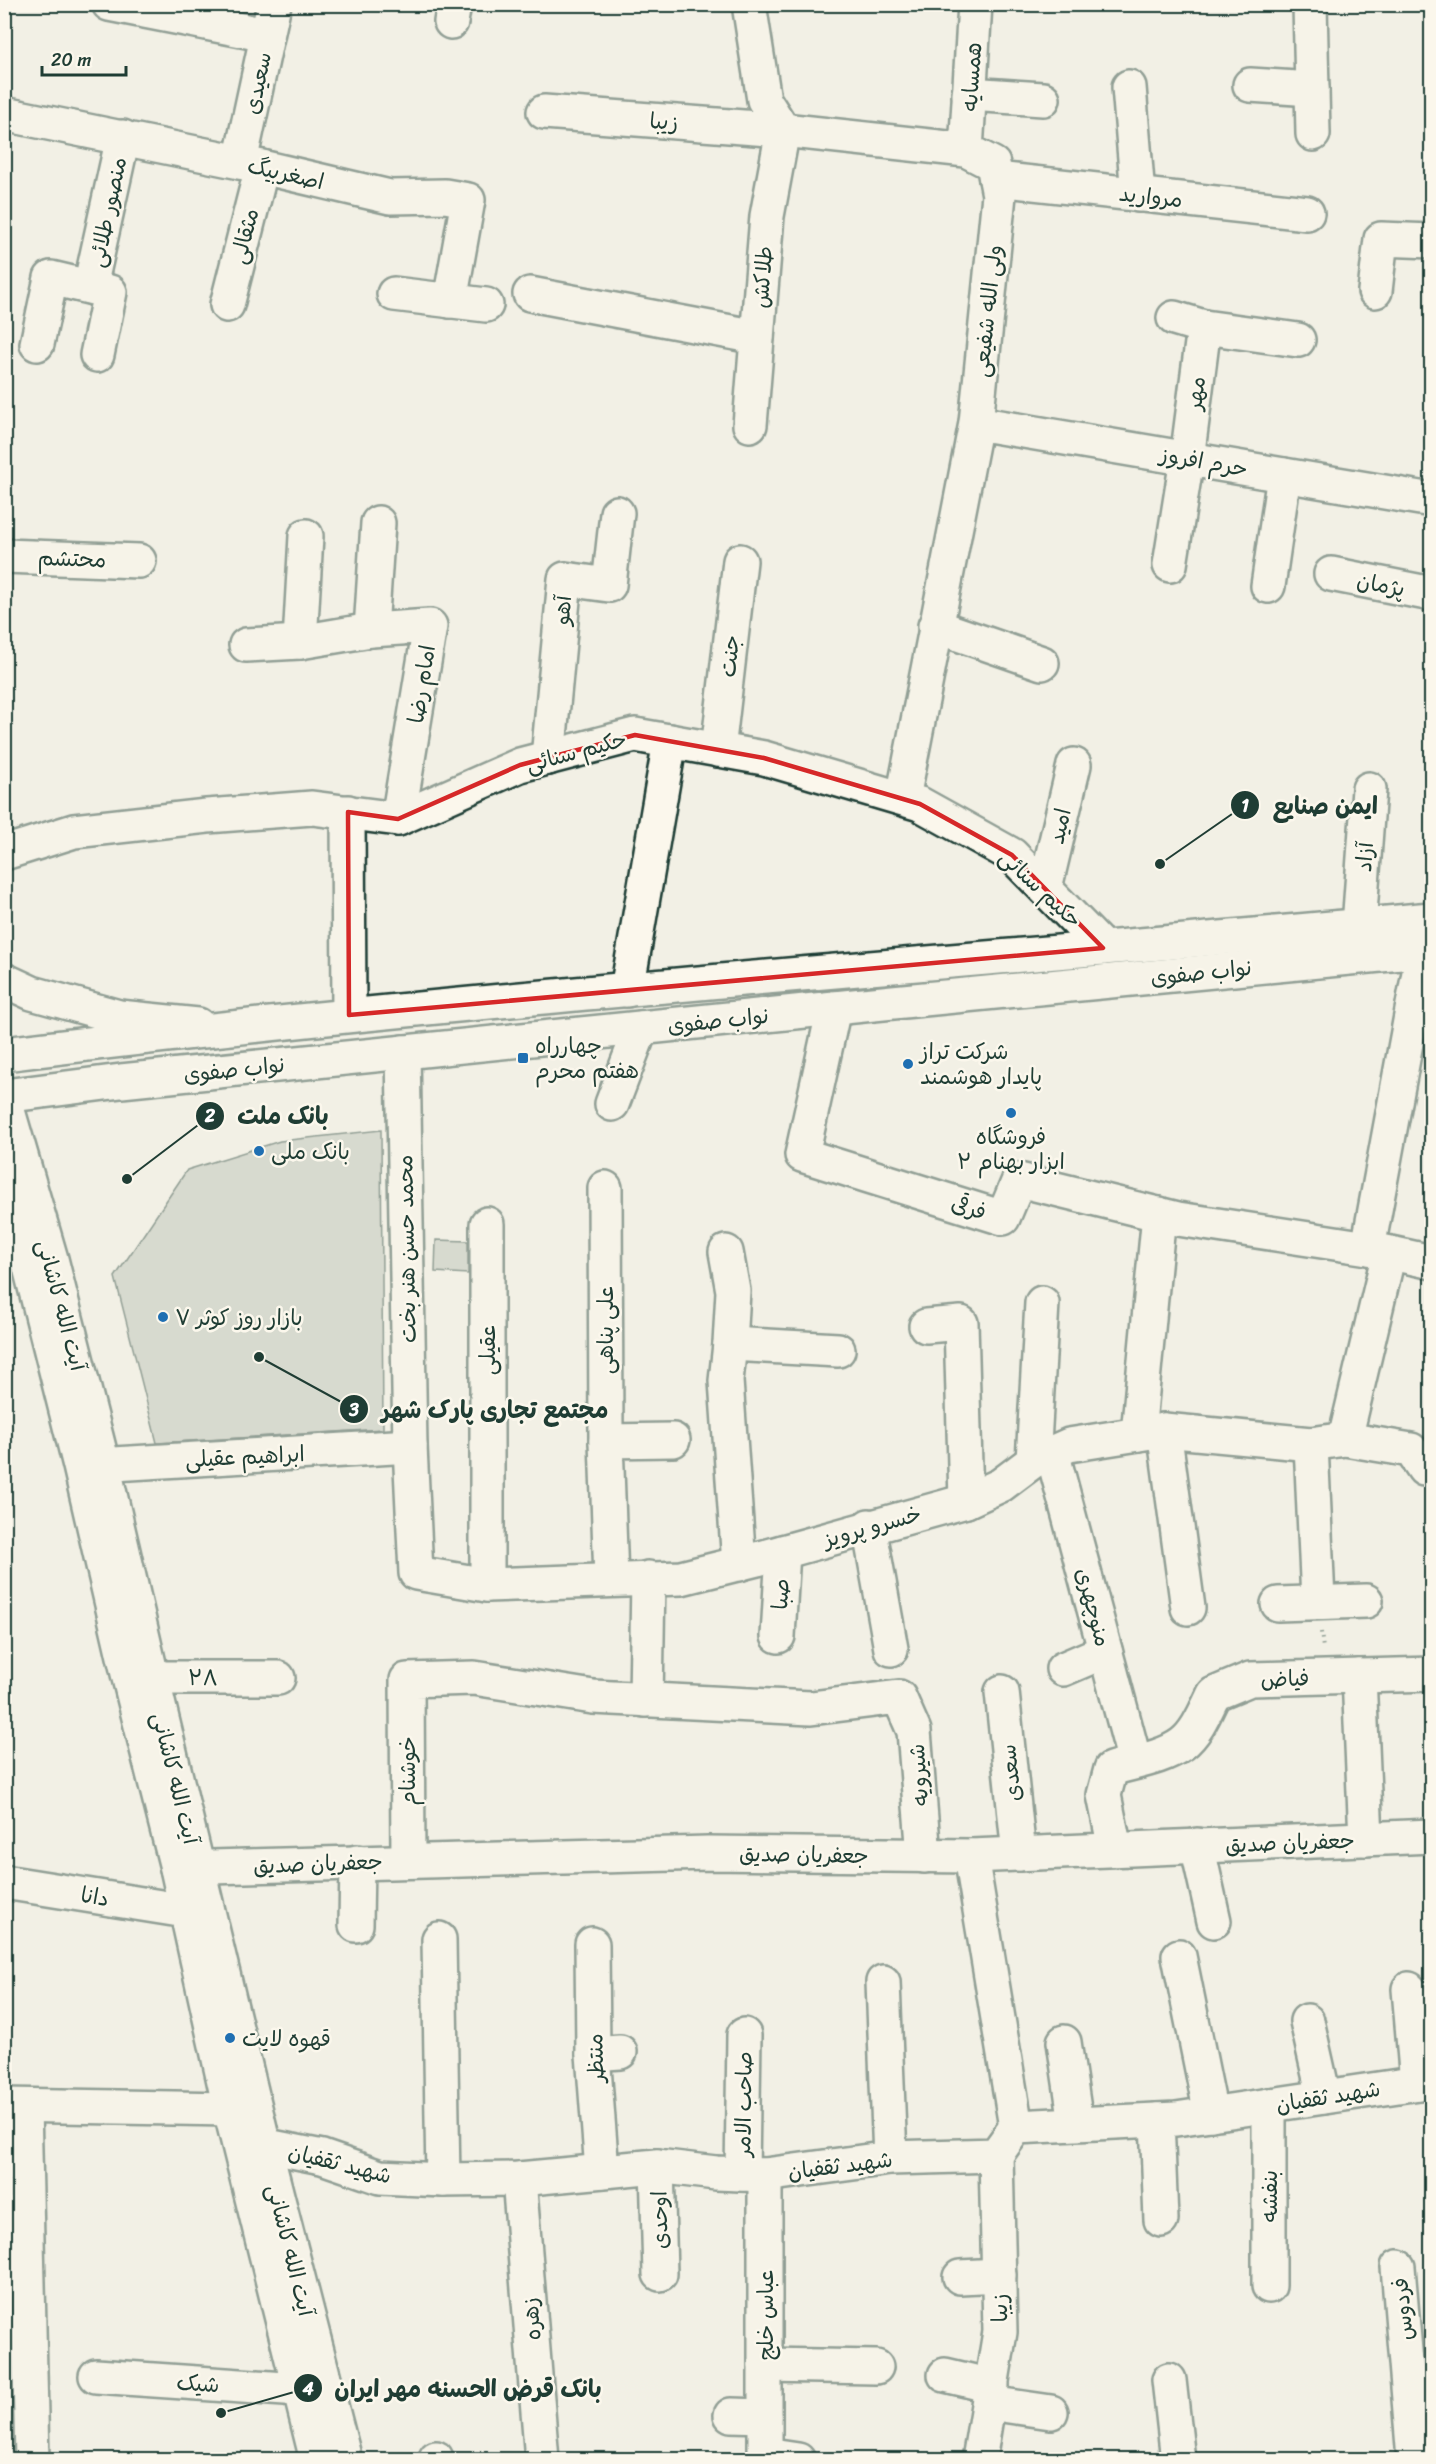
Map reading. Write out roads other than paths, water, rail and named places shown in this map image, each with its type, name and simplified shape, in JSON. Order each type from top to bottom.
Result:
[{"type":"street","points":[[109,4],[271,20]]},
{"type":"street","points":[[749,4],[764,100],[783,130],[966,150],[993,164],[996,179]]},
{"type":"street","name":"همسایه","points":[[966,150],[975,4]]},
{"type":"street","points":[[1310,4],[1313,134]]},
{"type":"street","name":"سعیدی","points":[[251,164],[271,20]]},
{"type":"street","points":[[1250,85],[1312,89]]},
{"type":"street","points":[[1129,87],[1138,195]]},
{"type":"street","points":[[969,94],[1043,99]]},
{"type":"street","name":"زیبا","points":[[544,112],[783,130]]},
{"type":"street","name":"اصغربیگ","points":[[4,114],[251,164],[390,197],[445,196],[468,200],[450,301]]},
{"type":"street","name":"طلاکش","points":[[750,425],[767,216],[783,130]]},
{"type":"street","name":"منصور طلائی","points":[[90,287],[123,137]]},
{"type":"street","name":"مثقالی","points":[[227,305],[251,164]]},
{"type":"street","name":"مروارید","points":[[996,179],[1307,213]]},
{"type":"street","name":"ولی الله شفیعی","points":[[903,798],[976,423],[999,195],[996,179]]},
{"type":"street","points":[[1375,291],[1381,239],[1431,241]]},
{"type":"street","points":[[37,344],[51,278],[110,292],[97,355]]},
{"type":"street","points":[[394,294],[486,305]]},
{"type":"street","points":[[530,294],[757,337]]},
{"type":"street","name":"مهر","points":[[1170,565],[1187,459],[1189,322],[1298,339]]},
{"type":"street","name":"حرم افروز","points":[[976,423],[1431,500]]},
{"type":"street","points":[[1268,586],[1284,475]]},
{"type":"street","name":"آهو","points":[[548,758],[565,579],[609,585],[616,513]]},
{"type":"street","points":[[371,630],[378,523]]},
{"type":"street","points":[[300,642],[306,536]]},
{"type":"street","name":"محتشم","points":[[4,556],[139,561]]},
{"type":"street","name":"جنت","points":[[718,750],[740,561]]},
{"type":"street","name":"پژمان","points":[[1331,574],[1431,594]]},
{"type":"street","name":"امام رضا","points":[[246,645],[300,642],[371,630],[430,626],[398,819]]},
{"type":"street","points":[[935,626],[1042,663]]},
{"type":"street","name":"حکیم سنائی","points":[[398,819],[520,765],[635,735],[764,758],[920,804],[1012,855],[1103,948]]},
{"type":"street","points":[[627,990],[670,741]]},
{"type":"street","name":"امید","points":[[1045,888],[1074,765]]},
{"type":"street","name":"آزاد","points":[[1359,926],[1369,789]]},
{"type":"street","points":[[4,853],[74,831],[207,816],[300,809],[348,812],[398,819]]},
{"type":"street","points":[[348,812],[349,1015]]},
{"type":"street","name":"نواب صفوی","points":[[4,1054],[349,1015],[1431,919]]},
{"type":"street","points":[[1345,1439],[1427,950]]},
{"type":"street","name":"نواب صفوی","points":[[4,1096],[121,1081],[403,1052],[1427,950]]},
{"type":"street","points":[[4,980],[32,993],[119,1017],[232,1028]]},
{"type":"street","name":"فرقی","points":[[834,1008],[802,1155],[1003,1218],[1019,1180],[1159,1214],[1431,1262]]},
{"type":"street","points":[[612,1104],[641,1028]]},
{"type":"street","name":"محمد حسن هنر بخت","points":[[403,1052],[410,1446]]},
{"type":"street","name":"آیت الله کاشانی","points":[[4,1096],[51,1259],[91,1465],[252,2143],[300,2390],[317,2460]]},
{"type":"street","name":"آیت الله کاشانی","points":[[4,1187],[91,1465]]},
{"type":"street","name":"علی پناهی","points":[[605,1188],[606,1441],[612,1579]]},
{"type":"street","points":[[1159,1214],[1151,1432],[1188,1608]]},
{"type":"street","name":"عقیلی","points":[[487,1224],[487,1585]]},
{"type":"street","points":[[4,1234],[29,1263]]},
{"type":"street","points":[[726,1252],[733,1292],[726,1381],[739,1564]]},
{"type":"street","name":"منوچهری","points":[[1042,1303],[1042,1456],[1106,1651],[1135,1762]]},
{"type":"street","points":[[926,1326],[961,1323],[966,1501]]},
{"type":"street","points":[[730,1344],[838,1350]]},
{"type":"street","name":"خسرو پرویز","points":[[410,1446],[416,1573],[487,1585],[681,1578],[966,1501],[1001,1485],[1042,1456],[1069,1445],[1151,1432],[1311,1443],[1345,1439],[1411,1450],[1424,1469],[1431,1469]]},
{"type":"street","points":[[606,1441],[673,1440]]},
{"type":"street","points":[[1311,1443],[1318,1601]]},
{"type":"street","name":"ابراهیم عقیلی","points":[[91,1465],[410,1446]]},
{"type":"street","points":[[869,1526],[891,1649]]},
{"type":"street","name":"صبا","points":[[778,1636],[783,1552]]},
{"type":"street","points":[[646,1700],[648,1578]]},
{"type":"street","points":[[1278,1604],[1366,1601]]},
{"type":"street","points":[[1063,1669],[1106,1651]]},
{"type":"street","name":"فیاض","points":[[1115,1849],[1104,1795],[1111,1769],[1153,1757],[1182,1744],[1203,1718],[1214,1694],[1250,1679],[1431,1674]]},
{"type":"street","points":[[1359,1676],[1366,1839]]},
{"type":"street","name":"۲۸","points":[[140,1677],[278,1678]]},
{"type":"street","name":"خوشنام","points":[[408,1861],[406,1680],[474,1678],[593,1697],[646,1700]]},
{"type":"street","name":"سعدی","points":[[1002,1692],[1019,1854]]},
{"type":"street","name":"شیرویه","points":[[646,1700],[812,1708],[899,1697],[914,1731],[924,1856]]},
{"type":"street","name":"جعفریان صدیق","points":[[187,1867],[708,1853],[971,1856],[1431,1836]]},
{"type":"street","points":[[1197,1845],[1214,1920]]},
{"type":"street","points":[[971,1856],[1016,2127],[996,2155]]},
{"type":"street","points":[[356,1925],[357,1862]]},
{"type":"street","name":"آیت الله کاشانی","points":[[187,1867],[186,1911],[230,2109],[252,2143],[345,2460]]},
{"type":"street","name":"دانا","points":[[4,1882],[186,1911]]},
{"type":"street","points":[[438,1939],[443,2180]]},
{"type":"street","name":"منتظر","points":[[592,1944],[607,2053],[602,2171]]},
{"type":"street","points":[[1179,1956],[1210,2114]]},
{"type":"street","points":[[883,1982],[890,2158]]},
{"type":"street","points":[[1409,1989],[1424,2082]]},
{"type":"street","points":[[1307,2021],[1324,2097]]},
{"type":"street","name":"صاحب الامر","points":[[744,2035],[754,2174]]},
{"type":"street","points":[[1064,2042],[1076,2123]]},
{"type":"street","name":"شهید ثقفیان","points":[[1016,2127],[1157,2120],[1424,2082]]},
{"type":"street","points":[[32,2460],[18,2410],[14,2105],[230,2109]]},
{"type":"street","name":"بنفشه","points":[[1269,2105],[1269,2286]]},
{"type":"street","points":[[1157,2120],[1161,2220]]},
{"type":"street","name":"شهید ثقفیان","points":[[252,2143],[322,2157],[380,2177],[443,2180],[519,2179],[657,2166],[754,2174],[890,2158],[996,2155]]},
{"type":"street","name":"زیبا","points":[[979,2460],[1000,2332],[996,2155]]},
{"type":"street","name":"اوحدی","points":[[657,2166],[660,2274]]},
{"type":"street","name":"عباس خلج","points":[[754,2174],[765,2365],[765,2457],[798,2460]]},
{"type":"street","name":"زهره","points":[[519,2179],[542,2460]]},
{"type":"street","name":"فردوس","points":[[1398,2267],[1413,2459]]},
{"type":"street","points":[[960,2277],[999,2275]]},
{"type":"street","points":[[765,2365],[876,2367]]},
{"type":"street","points":[[945,2375],[990,2395],[1051,2412]]},
{"type":"street","name":"شیک","points":[[96,2376],[300,2390]]},
{"type":"street","points":[[1169,2380],[1178,2460]]},
{"type":"street","points":[[731,2415],[765,2416]]},
{"type":"street","points":[[1413,2459],[1431,2459]]},
{"type":"place","name":"ایمن صنایع","points":[[1160,864]]},
{"type":"place","name":"چهارراه هفتم محرم","points":[[523,1058]]},
{"type":"place","name":"شرکت تراز پایدار هوشمند","points":[[908,1064]]},
{"type":"place","name":"فروشگاه ابزار بهنام ۲","points":[[1011,1113]]},
{"type":"place","name":"بانک ملی","points":[[259,1151]]},
{"type":"place","name":"بانک ملت","points":[[127,1179]]},
{"type":"place","name":"بازار روز کوثر ۷","points":[[163,1317]]},
{"type":"place","name":"مجتمع تجاری پارک شهر","points":[[259,1357]]},
{"type":"place","name":"قهوه لایت","points":[[230,2038]]},
{"type":"place","name":"بانک قرض الحسنه مهر ایران","points":[[221,2413]]}]
